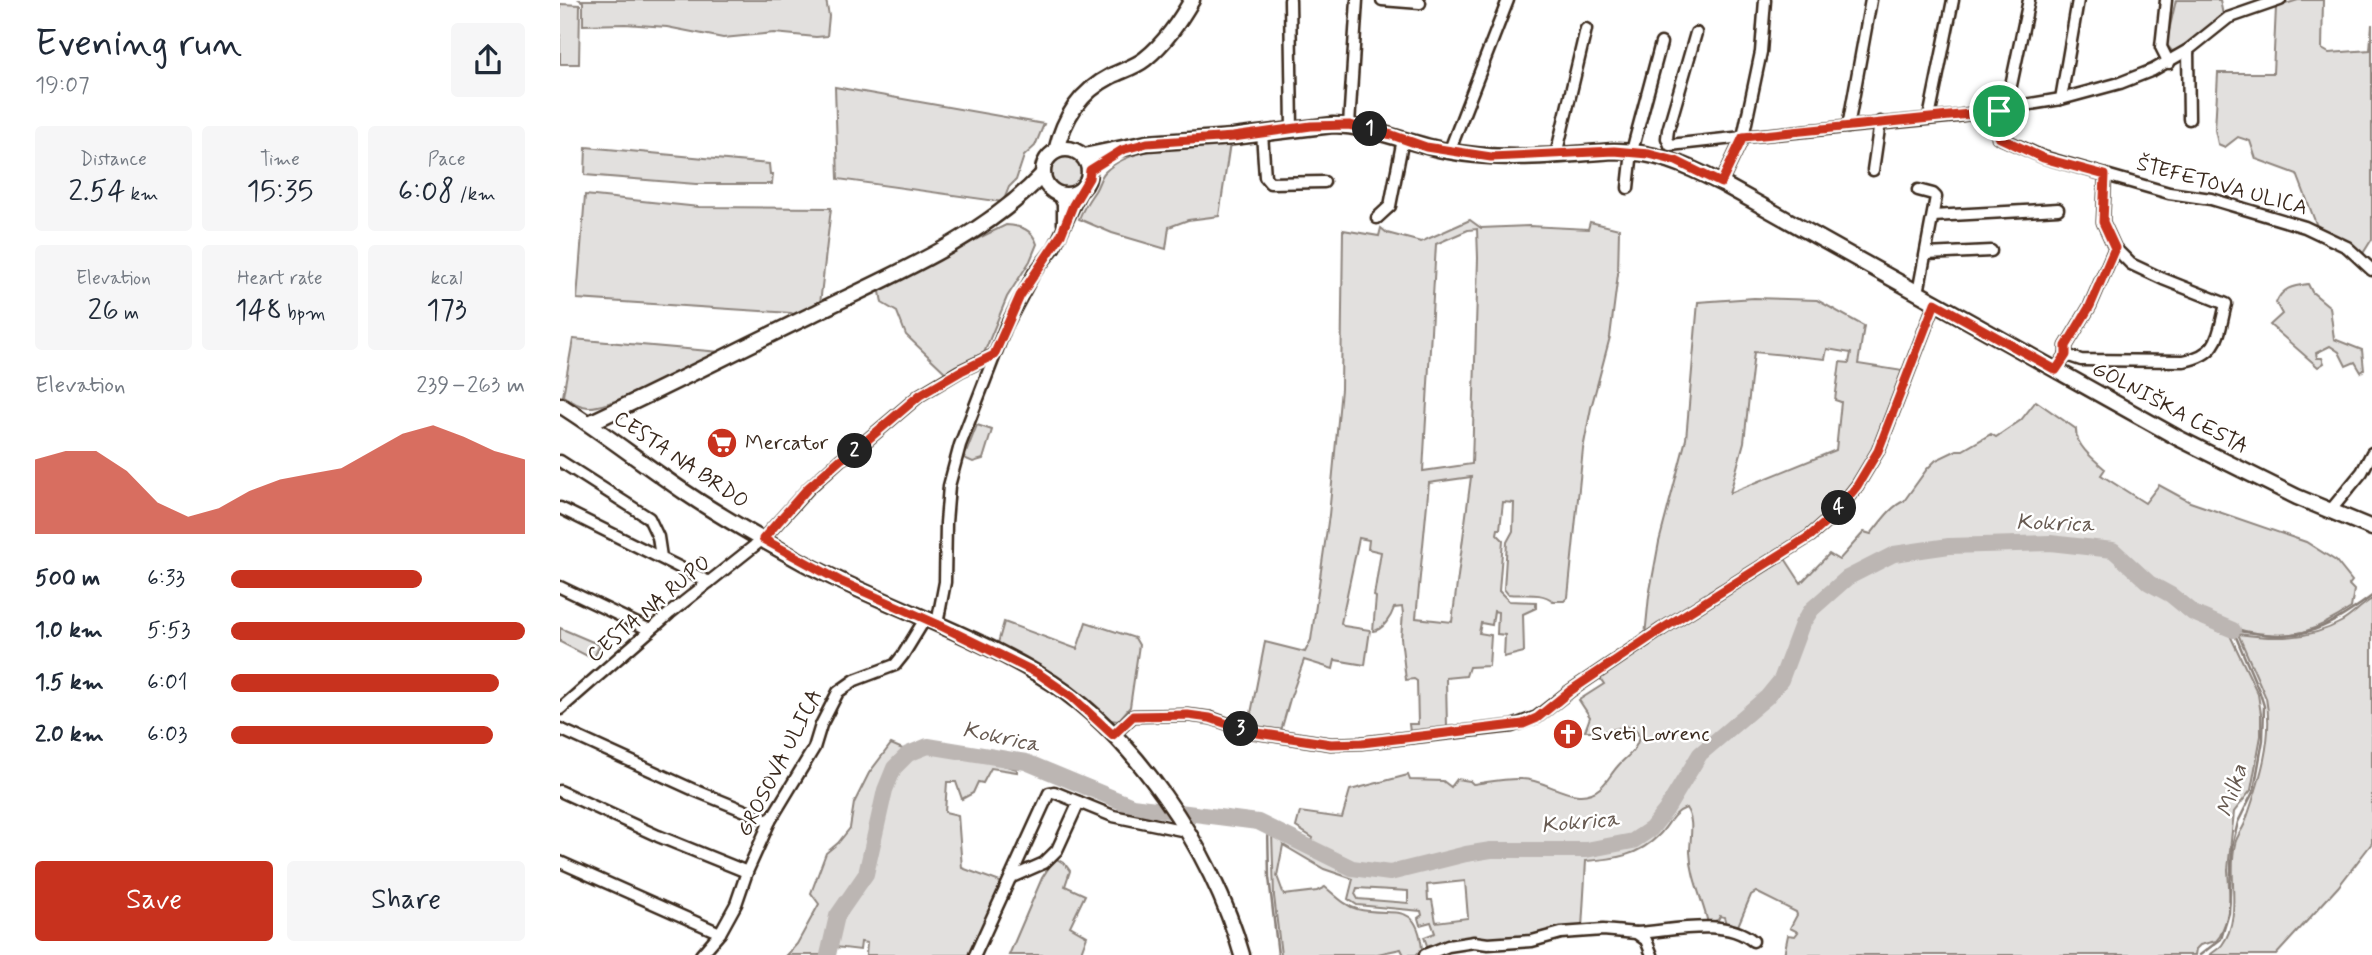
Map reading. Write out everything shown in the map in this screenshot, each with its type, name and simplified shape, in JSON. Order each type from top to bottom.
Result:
[{"type":"main road","points":[[1054,192],[1043,174],[1044,165],[1056,151],[1070,112],[1086,92],[1112,75],[1132,67],[1159,46],[1177,25],[1192,0]]},
{"type":"main road","points":[[589,423],[872,285],[957,241],[1005,209],[1034,195],[1054,192],[1066,195],[1081,191],[1089,178],[1069,134],[1070,112]]},
{"type":"main road","name":"GOLNIŠKA CESTA","points":[[1082,158],[1175,139],[1349,125],[1449,152],[1491,157],[1632,151],[1676,161],[1721,183],[2178,438],[2233,467],[2372,528]]},
{"type":"main road","points":[[1056,151],[1063,148],[1082,158]]},
{"type":"main road","points":[[1005,209],[1043,174]]},
{"type":"main road","name":"CESTA NA BRDO","points":[[560,405],[687,493],[763,539],[840,581],[1039,674],[1099,720],[1156,783],[1186,831]]},
{"type":"main road","points":[[1186,831],[1215,884],[1242,955]]},
{"type":"street","points":[[1290,0],[1292,129]]},
{"type":"street","points":[[1349,125],[1357,0]]},
{"type":"street","points":[[1382,0],[1420,3]]},
{"type":"street","points":[[1449,152],[1508,0]]},
{"type":"street","points":[[1721,183],[1743,137],[1761,52],[1765,0]]},
{"type":"street","points":[[1848,127],[1871,0]]},
{"type":"street","points":[[1929,118],[1953,0]]},
{"type":"street","points":[[2003,110],[2029,0]]},
{"type":"street","points":[[2062,99],[2078,0]]},
{"type":"street","points":[[2166,0],[2161,47],[2169,63]]},
{"type":"street","points":[[1696,33],[1668,130],[1668,143],[1681,145],[2003,110],[2062,99],[2120,83],[2169,63],[2228,18],[2280,0]]},
{"type":"street","points":[[1556,155],[1587,30]]},
{"type":"street","points":[[1628,188],[1632,151],[1661,43]]},
{"type":"street","points":[[2188,50],[2189,119]]},
{"type":"street","name":"ŠTEFETOVA ULICA","points":[[2003,110],[1998,137],[2043,158],[2169,193],[2211,199],[2305,227],[2347,247],[2372,270]]},
{"type":"street","points":[[1873,170],[1880,122]]},
{"type":"street","points":[[1262,133],[1265,177],[1270,183],[1324,182]]},
{"type":"street","points":[[1377,218],[1390,206],[1403,139]]},
{"type":"street","points":[[2066,355],[2081,360],[2184,361],[2198,358],[2209,352],[2217,338],[2226,304],[2131,264],[2115,248],[2103,222],[2105,175]]},
{"type":"street","points":[[1918,190],[1936,197],[1918,293]]},
{"type":"street","points":[[931,622],[945,582],[949,486],[960,445],[1020,296],[1061,235],[1081,191]]},
{"type":"street","points":[[1054,192],[1063,204],[1061,235]]},
{"type":"street","points":[[1933,216],[2059,209]]},
{"type":"street","points":[[2056,370],[2066,355],[2066,346],[2090,306],[2115,248]]},
{"type":"street","points":[[1926,254],[1991,251]]},
{"type":"street","points":[[1113,735],[1133,716],[1188,715],[1210,718],[1251,732],[1281,738],[1351,744],[1512,726],[1537,718],[1570,691],[1662,629],[1810,536],[1833,516],[1857,486],[1878,451],[1935,303]]},
{"type":"street","name":"CESTA NA RUPO","points":[[560,709],[650,630],[763,539],[808,488],[841,459],[852,453],[920,395],[994,355]]},
{"type":"street","points":[[2330,511],[2367,473],[2372,453]]},
{"type":"street","points":[[560,461],[649,518],[658,537],[661,557]]},
{"type":"street","points":[[560,508],[709,582]]},
{"type":"street","points":[[560,587],[650,630]]},
{"type":"street","name":"GROSOVA ULICA","points":[[701,955],[720,933],[736,904],[770,821],[814,748],[821,725],[838,692],[855,680],[895,664],[931,622]]},
{"type":"street","points":[[560,729],[694,790],[770,821]]},
{"type":"street","points":[[560,791],[658,836],[747,872]]},
{"type":"street","points":[[975,955],[1049,793],[1055,792],[1113,816],[1186,831]]},
{"type":"street","points":[[1011,877],[1044,863],[1057,850],[1080,802]]},
{"type":"street","points":[[560,862],[720,933]]},
{"type":"street","points":[[1425,955],[1448,946],[1474,942],[1488,944],[1532,941],[1577,931],[1636,933],[1717,927],[1733,929],[1754,941]]},
{"type":"street","points":[[1636,933],[1646,940],[1652,955]]},
{"type":"street","points":[[1488,944],[1492,955]]},
{"type":"shaded area","points":[[580,0],[826,0],[829,16],[827,36],[774,33],[723,38],[667,27],[583,25],[583,2]]},
{"type":"shaded area","points":[[2176,0],[2220,0],[2223,15],[2185,49],[2172,51],[2166,44]]},
{"type":"shaded area","points":[[2298,0],[2323,0],[2322,49],[2329,53],[2370,50],[2372,24],[2372,239],[2362,255],[2330,232],[2318,229],[2297,174],[2256,159],[2250,141],[2238,137],[2225,147],[2218,144],[2215,130],[2218,73],[2273,73],[2276,7]]},
{"type":"shaded area","points":[[560,4],[580,5],[579,64],[560,64]]},
{"type":"shaded area","points":[[835,87],[1044,124],[1035,146],[1024,156],[1016,180],[1009,187],[1003,202],[838,179]]},
{"type":"shaded area","points":[[1230,143],[1219,216],[1188,220],[1169,227],[1166,249],[1112,233],[1079,219],[1103,174],[1116,163],[1130,156],[1164,148]]},
{"type":"shaded area","points":[[586,147],[769,164],[770,174],[773,174],[772,184],[696,184],[585,175]]},
{"type":"shaded area","points":[[1066,157],[1077,161],[1081,172],[1077,183],[1066,187],[1055,183],[1051,172],[1055,161]]},
{"type":"shaded area","points":[[585,195],[699,207],[831,208],[820,304],[795,315],[577,299]]},
{"type":"shaded area","points":[[1470,220],[1481,228],[1529,226],[1588,229],[1590,222],[1619,229],[1618,274],[1610,337],[1583,449],[1568,597],[1564,601],[1553,601],[1537,595],[1508,594],[1504,589],[1507,542],[1513,531],[1514,503],[1503,502],[1497,534],[1503,540],[1499,591],[1509,601],[1536,602],[1536,608],[1523,614],[1524,652],[1504,657],[1505,635],[1497,634],[1498,612],[1494,611],[1492,625],[1481,623],[1479,633],[1491,635],[1489,666],[1469,667],[1466,676],[1446,678],[1447,728],[1410,732],[1409,724],[1418,724],[1417,681],[1406,680],[1401,638],[1402,607],[1394,608],[1383,626],[1373,631],[1374,596],[1381,552],[1368,549],[1369,540],[1359,538],[1341,623],[1344,626],[1370,630],[1365,665],[1335,660],[1333,669],[1304,660],[1281,731],[1274,734],[1248,729],[1265,642],[1305,652],[1311,640],[1329,515],[1341,389],[1343,230],[1379,236],[1381,228],[1387,233],[1421,242]],"holes":[[[1477,229],[1472,464],[1423,471],[1436,244],[1468,230]],[[1471,477],[1452,622],[1416,618],[1429,483]]]},
{"type":"shaded area","points":[[1006,225],[1025,229],[1037,244],[1030,261],[1007,297],[982,358],[948,375],[906,335],[897,312],[882,303],[879,286]]},
{"type":"shaded area","points":[[2308,284],[2312,292],[2330,307],[2334,339],[2362,350],[2364,370],[2361,372],[2355,362],[2346,366],[2339,352],[2330,346],[2316,353],[2317,358],[2322,358],[2324,363],[2318,367],[2270,325],[2282,314],[2276,303],[2281,294],[2292,287]]},
{"type":"shaded area","points":[[1754,298],[1817,300],[1864,326],[1858,364],[1903,371],[1902,378],[1879,439],[1866,463],[1826,516],[1801,539],[1709,591],[1702,600],[1645,636],[1659,542],[1686,439],[1698,302]],"holes":[[[1827,349],[1851,353],[1849,363],[1840,362],[1835,400],[1841,402],[1836,450],[1730,493],[1744,442],[1754,352],[1825,359]]]},
{"type":"shaded area","points":[[573,339],[720,352],[633,394],[588,407],[563,396]]},
{"type":"shaded area","points":[[2036,401],[2076,429],[2078,441],[2105,469],[2101,475],[2145,503],[2159,485],[2190,502],[2306,542],[2336,561],[2352,581],[2349,585],[2354,590],[2351,608],[2316,628],[2286,635],[2252,633],[2236,628],[2204,615],[2176,597],[2173,598],[2196,618],[2229,633],[2258,694],[2261,714],[2261,736],[2251,790],[2234,812],[2228,870],[2230,902],[2226,921],[2216,941],[2200,945],[2195,955],[1784,955],[1788,935],[1795,936],[1798,932],[1790,928],[1796,912],[1756,892],[1751,895],[1738,926],[1726,924],[1724,917],[1720,916],[1718,920],[1708,923],[1692,871],[1691,824],[1686,808],[1677,813],[1659,835],[1643,848],[1616,857],[1586,861],[1582,928],[1534,937],[1481,940],[1459,938],[1428,948],[1424,937],[1435,933],[1431,922],[1420,925],[1418,918],[1422,915],[1421,911],[1357,905],[1348,899],[1353,879],[1324,869],[1283,845],[1277,876],[1284,895],[1317,891],[1325,887],[1353,908],[1401,913],[1415,922],[1422,949],[1416,955],[1404,955],[1401,949],[1373,955],[1281,955],[1274,896],[1272,834],[1351,870],[1392,876],[1473,856],[1603,852],[1619,849],[1649,834],[1672,807],[1709,749],[1739,727],[1741,721],[1783,683],[1805,625],[1857,575],[1897,555],[1962,549],[1965,546],[1948,544],[1898,550],[1856,567],[1829,585],[1817,596],[1801,619],[1784,669],[1774,687],[1759,704],[1706,746],[1690,764],[1663,809],[1645,829],[1634,836],[1616,843],[1575,849],[1511,846],[1471,848],[1416,865],[1373,868],[1337,856],[1312,841],[1313,838],[1296,827],[1300,812],[1342,818],[1350,790],[1408,775],[1410,780],[1443,781],[1451,787],[1457,779],[1473,784],[1522,779],[1572,794],[1591,793],[1600,788],[1633,751],[1639,737],[1637,732],[1626,726],[1607,731],[1585,731],[1590,717],[1579,700],[1604,684],[1598,675],[1784,557],[1801,583],[1829,554],[1839,560],[1864,532],[1871,534],[1890,511],[1904,501],[1936,460],[1963,450],[1991,434],[1996,437],[2021,420]],"holes":[[[1465,881],[1468,918],[1436,922],[1432,900],[1428,900],[1427,885]],[[1357,888],[1408,891],[1408,903],[1358,899],[1355,894]]]},
{"type":"shaded area","points":[[977,425],[992,430],[983,459],[973,462],[964,458]]},
{"type":"shaded area","points":[[2372,599],[2372,843],[2338,887],[2276,955],[2210,955],[2222,945],[2232,922],[2235,844],[2245,823],[2267,744],[2266,698],[2238,634],[2291,637],[2316,632],[2341,622]]},
{"type":"shaded area","points":[[1004,622],[1077,649],[1086,622],[1135,638],[1139,645],[1130,707],[1118,721],[1110,720],[1052,675],[998,643]]},
{"type":"shaded area","points":[[560,628],[600,645],[593,659],[560,642]]},
{"type":"shaded area","points":[[891,744],[905,750],[887,775],[863,873],[834,913],[824,955],[787,955],[797,944],[819,904],[811,893],[826,853],[850,828],[854,803],[869,773]]},
{"type":"shaded area","points":[[928,752],[982,759],[1017,769],[1017,772],[991,768],[983,783],[978,782],[973,793],[962,799],[956,782],[947,782],[945,812],[958,815],[962,868],[1003,883],[970,955],[866,955],[867,943],[861,942],[860,950],[835,947],[845,912],[863,886],[872,865],[885,802],[897,770],[905,761]]},
{"type":"shaded area","points":[[1055,858],[1070,871],[1065,886],[1085,895],[1070,926],[1087,936],[1080,955],[1009,955],[1042,878]]},
{"type":"waterway","name":"Kokrica","points":[[828,955],[837,916],[866,874],[885,790],[894,768],[908,754],[928,746],[1026,762],[1132,806],[1258,822],[1352,868],[1390,873],[1491,850],[1586,850],[1633,841],[1651,829],[1666,810],[1700,754],[1767,697],[1781,680],[1802,624],[1812,609],[1847,578],[1894,554],[1949,546],[2050,543],[2113,550],[2149,583],[2171,595],[2193,613],[2233,630]]},
{"type":"waterway","name":"Milka","points":[[2200,955],[2221,939],[2229,913],[2232,847],[2238,822],[2254,790],[2263,740],[2264,706],[2233,630],[2275,635],[2307,632],[2337,619],[2372,596]]},
{"type":"waterway","points":[[1268,827],[1269,877],[1278,955]]},
{"type":"place","name":"Mercator","points":[[722,443]]},
{"type":"place","name":"Sveti Lovrenc","points":[[1568,734]]},
{"type":"route","points":[[1999,111],[1998,137],[2043,158],[2105,175],[2103,222],[2115,248],[2090,306],[2066,346],[2066,355],[2056,370],[1935,303],[1878,451],[1857,486],[1833,516],[1810,536],[1662,629],[1570,691],[1537,718],[1523,724],[1362,743],[1331,744],[1251,732],[1210,718],[1155,715],[1133,716],[1113,735],[1072,697],[1039,674],[993,650],[840,581],[763,539],[808,488],[920,395],[994,355],[1020,296],[1061,235],[1073,205],[1086,185],[1090,170],[1122,150],[1175,139],[1233,137],[1311,126],[1349,125],[1392,135],[1426,147],[1491,157],[1632,151],[1676,161],[1721,183],[1743,137],[1999,111]]}]
